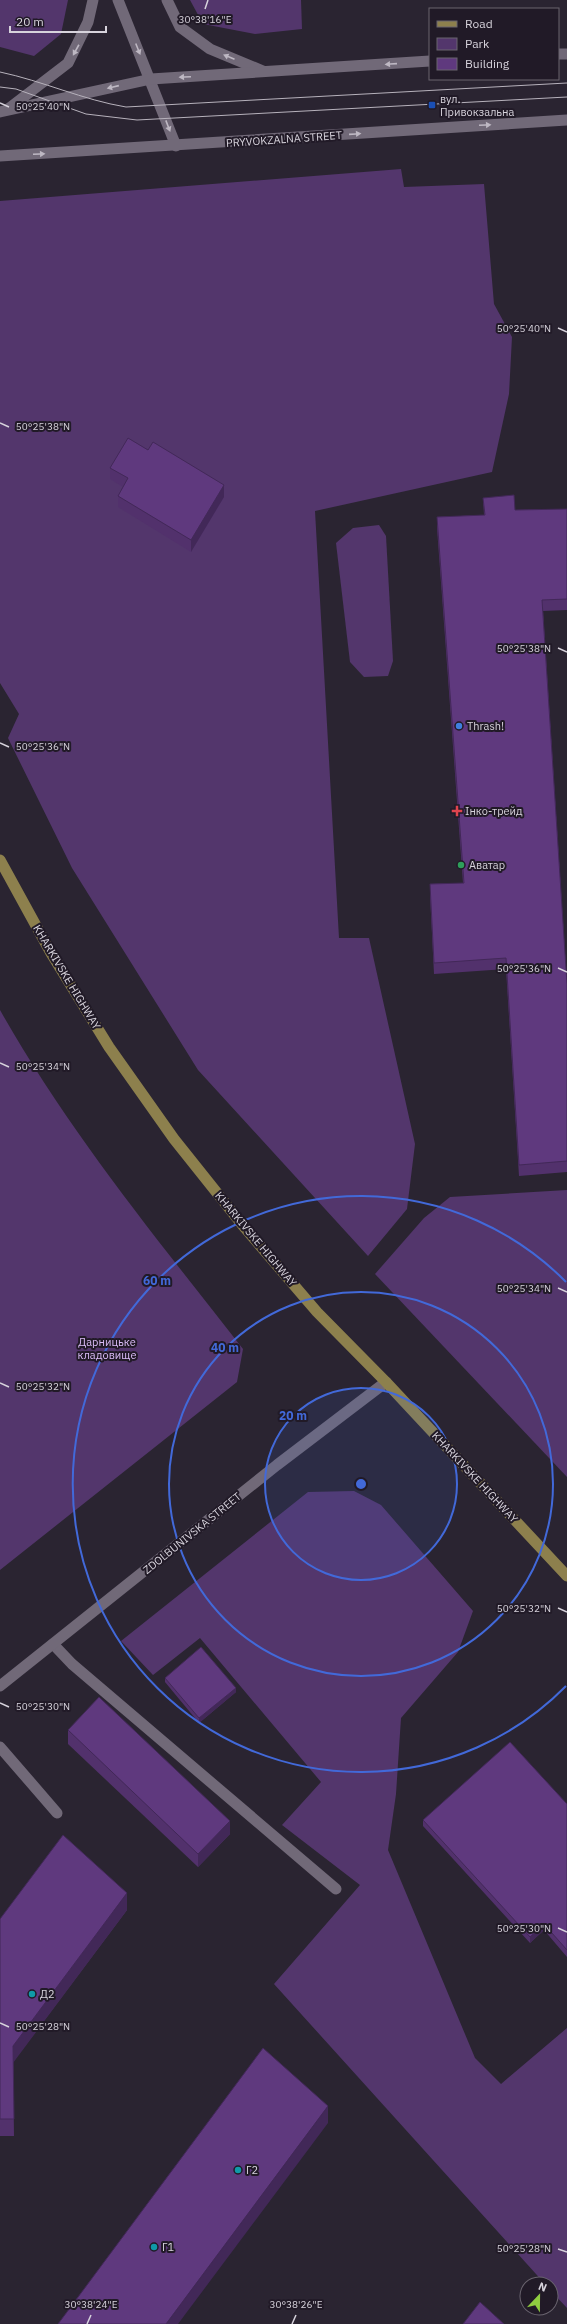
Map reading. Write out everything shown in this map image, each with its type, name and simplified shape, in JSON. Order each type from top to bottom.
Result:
[{"type":"main road","points":[[2,112],[68,63],[88,22],[93,0]]},
{"type":"main road","points":[[118,0],[151,79],[176,146]]},
{"type":"main road","points":[[166,0],[180,27],[210,49],[266,72]]},
{"type":"main road","points":[[2,112],[151,79],[429,62]]},
{"type":"main road","name":"PRYVOKZALNA STREET","points":[[0,156],[567,120]]},
{"type":"main road","name":"KHARKIVSKE HIGHWAY","points":[[0,860],[51,953],[105,1041],[174,1139],[245,1228],[312,1306],[386,1382],[567,1576]]},
{"type":"main road","name":"ZDOLBUNIVSKA STREET","points":[[0,1686],[277,1465],[386,1382]]},
{"type":"main road","points":[[53,1644],[72,1664],[336,1889]]},
{"type":"main road","points":[[0,1747],[57,1813]]},
{"type":"green space","points":[[0,0],[68,0],[61,34],[34,56],[0,47]]},
{"type":"green space","points":[[190,0],[301,0],[302,29],[255,34],[203,24]]},
{"type":"green space","points":[[401,169],[404,187],[484,184],[494,304],[512,337],[509,394],[492,472],[315,511],[339,938],[369,938],[415,1144],[407,1209],[368,1256],[198,1070],[72,868],[8,738],[19,714],[0,683],[0,201]]},
{"type":"green space","points":[[379,525],[386,536],[393,661],[388,676],[364,677],[350,662],[336,543],[353,528]]},
{"type":"green space","name":"Дарницьке кладовище","points":[[0,1010],[26,1055],[84,1142],[147,1226],[243,1349],[237,1382],[0,1570]]},
{"type":"green space","points":[[567,1190],[567,1477],[375,1274],[424,1218],[450,1197]]},
{"type":"green space","points":[[354,1491],[381,1505],[473,1611],[458,1652],[401,1718],[396,1794],[388,1850],[475,2058],[501,2084],[567,2028],[567,2308],[559,2300],[559,2276],[538,2276],[274,1984],[360,1885],[282,1825],[321,1782],[200,1638],[153,1675],[121,1641],[308,1492]]},
{"type":"building","points":[[128,438],[148,450],[153,442],[224,485],[191,540],[118,496],[128,478],[110,468]]},
{"type":"building","points":[[514,495],[515,510],[567,509],[567,599],[542,600],[567,984],[567,1161],[519,1165],[506,958],[434,963],[430,884],[464,883],[437,517],[485,515],[483,498]]},
{"type":"building","points":[[201,1647],[236,1688],[199,1718],[165,1678]]},
{"type":"building","points":[[99,1697],[230,1821],[198,1854],[68,1730]]},
{"type":"building","points":[[510,1742],[567,1804],[567,1950],[544,1924],[530,1937],[423,1820]]},
{"type":"building","name":"Д2","points":[[63,1835],[127,1893],[13,2046],[14,2119],[0,2119],[0,1919]]},
{"type":"building","points":[[263,2048],[328,2106],[166,2324],[58,2324]]},
{"type":"building","points":[[480,2302],[504,2324],[463,2324]]},
{"type":"tram line","points":[[0,72],[32,80],[94,100],[126,107],[567,83]]},
{"type":"tram line","points":[[0,87],[16,89],[86,114],[137,120],[567,97]]},
{"type":"place","name":"вул. Привокзальна","points":[[432,105]]},
{"type":"place","name":"Thrash!","points":[[459,726]]},
{"type":"place","name":"Інко-трейд","points":[[457,811]]},
{"type":"place","name":"Аватар","points":[[461,865]]},
{"type":"place","name":"Д2","points":[[32,1994]]},
{"type":"place","name":"Г2","points":[[238,2170]]},
{"type":"place","name":"Г1","points":[[154,2247]]}]
